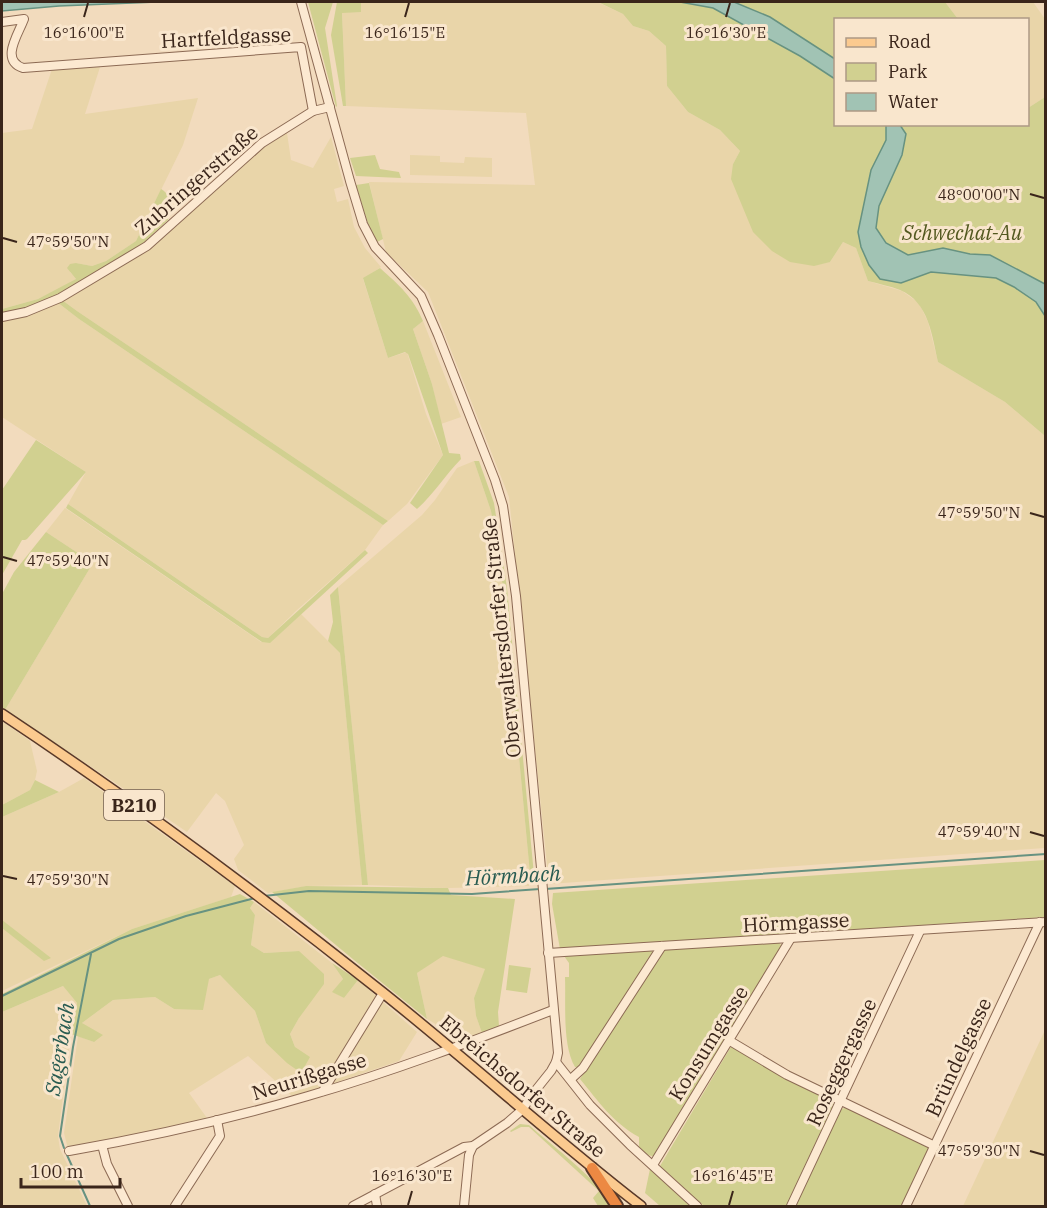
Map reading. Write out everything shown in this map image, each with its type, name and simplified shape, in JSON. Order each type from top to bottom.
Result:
[{"type":"highway","points":[[592,1168],[616,1206]]},
{"type":"main road","name":"B210","points":[[2,714],[89,772],[228,872],[383,993]]},
{"type":"main road","name":"Ebreichsdorfer Straße","points":[[383,993],[452,1048],[592,1168],[641,1206]]},
{"type":"street","name":"Oberwaltersdorfer Straße","points":[[302,4],[363,224],[375,247],[421,296],[495,480],[503,506],[516,596],[558,1053],[556,1062]]},
{"type":"street","name":"Hartfeldgasse","points":[[2,22],[24,19],[10,52],[16,66],[23,68],[301,47],[313,111]]},
{"type":"street","points":[[313,111],[330,107]]},
{"type":"street","name":"Zubringerstraße","points":[[2,317],[26,312],[60,297],[147,246],[262,143],[313,111]]},
{"type":"street","name":"Hörmgasse","points":[[548,953],[1043,922]]},
{"type":"street","name":"Bründelgasse","points":[[906,1206],[1043,922]]},
{"type":"street","name":"Roseggergasse","points":[[791,1206],[920,931]]},
{"type":"street","name":"Konsumgasse","points":[[652,1165],[791,938]]},
{"type":"street","points":[[571,1079],[583,1068],[662,946]]},
{"type":"street","points":[[323,1091],[383,993]]},
{"type":"street","name":"Neurißgasse","points":[[69,1151],[218,1120],[323,1091],[452,1048],[553,1010]]},
{"type":"street","points":[[730,1041],[787,1075],[935,1146]]},
{"type":"street","points":[[353,1206],[464,1147],[473,1146],[507,1124],[523,1109],[556,1062],[590,1105],[697,1206]]},
{"type":"street","points":[[175,1206],[220,1136],[218,1120]]},
{"type":"street","points":[[102,1145],[107,1164],[128,1206]]},
{"type":"street","points":[[464,1206],[469,1155],[473,1146]]},
{"type":"street","points":[[375,1194],[377,1206]]},
{"type":"shaded area","points":[[361,2],[597,2],[623,14],[633,26],[649,31],[666,46],[667,86],[688,112],[720,130],[740,151],[733,164],[830,262],[843,242],[856,248],[868,281],[902,291],[919,303],[928,322],[938,362],[1005,402],[1045,436],[1045,848],[549,884],[509,497],[428,292],[386,252],[369,182],[535,185],[526,113],[346,106],[342,11]]},
{"type":"shaded area","points":[[945,2],[1033,2],[1045,19],[1045,97],[1029,107],[1029,18],[957,18]]},
{"type":"shaded area","points":[[100,67],[85,114],[198,98],[183,145],[136,241],[106,261],[92,266],[76,263],[70,272],[76,279],[67,285],[38,299],[2,309],[2,133],[32,129],[52,69]]},
{"type":"shaded area","points":[[287,133],[291,160],[313,168],[331,137],[344,186],[334,189],[337,202],[348,199],[354,227],[365,248],[381,267],[363,279],[388,358],[407,352],[426,414],[443,455],[407,504],[388,521],[62,300],[147,249],[258,151]]},
{"type":"shaded area","points":[[410,155],[440,156],[440,162],[464,163],[465,157],[492,158],[492,177],[410,175]]},
{"type":"shaded area","points":[[57,302],[383,525],[365,550],[268,638],[262,637],[68,504],[86,472],[2,417],[2,320]]},
{"type":"shaded area","points":[[423,321],[461,417],[441,424],[432,384],[413,329]]},
{"type":"shaded area","points":[[474,461],[491,511],[503,587],[530,874],[529,886],[448,888],[368,885],[338,587],[422,515],[457,468]]},
{"type":"shaded area","points":[[65,508],[261,642],[270,642],[301,614],[340,653],[362,885],[307,886],[268,893],[238,870],[234,859],[244,845],[225,801],[216,793],[187,832],[5,710],[93,563],[46,532]]},
{"type":"shaded area","points":[[2,721],[30,741],[37,771],[30,790],[2,805]]},
{"type":"shaded area","points":[[84,778],[235,886],[231,897],[132,929],[2,991],[2,817],[59,792]]},
{"type":"shaded area","points":[[254,902],[332,963],[343,979],[333,992],[344,998],[358,980],[417,1032],[399,1061],[293,1097],[248,1056],[189,1093],[207,1118],[68,1149],[64,1133],[78,1036],[94,1042],[82,1023],[113,1000],[155,997],[174,1009],[209,979],[220,975],[255,1011],[266,1043],[300,1073],[290,1034],[299,1018],[299,951],[264,953],[251,945],[255,915],[250,908]]},
{"type":"shaded area","points":[[443,955],[486,969],[474,998],[476,1016],[482,1033],[456,1042],[427,1019],[417,973]]},
{"type":"shaded area","points":[[63,986],[77,1003],[58,1136],[60,1149],[87,1206],[2,1206],[2,1012]]},
{"type":"shaded area","points":[[1045,1030],[1045,1206],[963,1206]]},
{"type":"green space","points":[[308,2],[333,2],[325,28],[336,107]]},
{"type":"green space","points":[[337,2],[361,2],[361,12],[342,13],[346,106],[343,106],[331,35]]},
{"type":"green space","name":"Schwechat-Au","points":[[598,2],[945,2],[957,18],[834,18],[834,126],[1029,126],[1029,107],[1045,97],[1045,436],[1005,402],[938,362],[931,331],[923,311],[910,295],[868,281],[856,248],[843,242],[830,262],[814,266],[790,262],[772,251],[753,232],[731,179],[733,164],[740,151],[720,130],[688,112],[667,86],[666,46],[649,31],[633,26],[623,14]]},
{"type":"green space","points":[[375,155],[380,169],[399,172],[401,178],[356,176],[350,158]]},
{"type":"green space","points":[[369,183],[383,239],[377,242],[367,221],[356,185]]},
{"type":"green space","points":[[161,189],[169,199],[168,220],[141,245],[71,288],[40,303],[2,314],[2,309],[38,299],[76,279],[67,268],[70,264],[92,266],[106,261],[136,241]]},
{"type":"green space","points":[[380,268],[410,298],[423,321],[413,329],[432,384],[449,453],[460,454],[461,459],[417,509],[410,503],[443,455],[408,354],[405,352],[388,358],[363,278]]},
{"type":"green space","points":[[62,300],[388,521],[383,525],[79,319],[57,302]]},
{"type":"green space","points":[[36,440],[86,472],[27,539],[22,540],[2,575],[2,490]]},
{"type":"green space","points":[[474,461],[479,461],[494,503],[507,588],[534,875],[530,874],[503,587],[491,511]]},
{"type":"green space","points":[[68,504],[262,637],[268,638],[365,550],[368,553],[270,643],[262,642],[66,508]]},
{"type":"green space","points":[[46,532],[93,563],[5,710],[2,708],[2,594],[14,572]]},
{"type":"green space","points":[[338,587],[368,885],[362,885],[340,653],[328,641],[333,622],[330,595]]},
{"type":"green space","points":[[35,780],[59,792],[2,817],[2,805],[30,790]]},
{"type":"green space","points":[[1045,860],[1045,917],[560,949],[552,904],[553,893]]},
{"type":"green space","points":[[306,886],[448,888],[451,895],[515,899],[498,1012],[499,1026],[482,1033],[476,1016],[474,998],[485,969],[443,956],[417,973],[427,1019],[272,892]]},
{"type":"green space","points":[[240,894],[254,902],[250,908],[255,915],[251,945],[264,953],[299,951],[324,974],[324,984],[290,1034],[295,1047],[310,1057],[301,1073],[266,1043],[255,1011],[220,975],[209,979],[203,1010],[174,1009],[155,997],[113,1000],[82,1023],[103,1035],[94,1042],[71,1034],[77,1003],[63,986],[2,1012],[2,994],[132,929]]},
{"type":"green space","points":[[2,920],[51,958],[44,961],[2,928]]},
{"type":"green space","points":[[779,942],[782,947],[712,1061],[706,1062],[700,1071],[702,1076],[656,1156],[645,1153],[639,1149],[639,1137],[613,1118],[580,1079],[664,950]]},
{"type":"green space","points":[[652,950],[653,955],[580,1067],[575,1067],[566,1036],[565,977],[569,977],[569,963],[564,956]]},
{"type":"green space","points":[[332,963],[358,980],[344,998],[332,992],[343,979]]},
{"type":"green space","points":[[509,965],[531,968],[527,993],[506,990]]},
{"type":"green space","points":[[732,1045],[831,1099],[834,1103],[787,1206],[704,1206],[660,1166]]},
{"type":"green space","points":[[848,1107],[928,1145],[930,1149],[902,1206],[795,1206],[841,1109]]},
{"type":"green space","points":[[520,1124],[529,1125],[574,1163],[596,1184],[613,1206],[598,1206],[593,1198],[599,1191],[529,1127],[510,1131]]},
{"type":"green space","points":[[650,1169],[690,1206],[660,1206],[645,1193]]},
{"type":"water","points":[[2,2],[157,2],[2,11]]},
{"type":"water","points":[[680,2],[734,2],[770,17],[834,58],[834,78],[800,56],[713,8]]},
{"type":"water","points":[[886,126],[901,126],[906,134],[902,155],[879,206],[876,228],[886,243],[908,255],[943,248],[970,254],[990,255],[1045,284],[1045,316],[1036,302],[996,278],[931,272],[901,283],[880,279],[869,265],[861,247],[858,232],[871,170],[886,140]]},
{"type":"waterway","name":"Hörmbach","points":[[545,889],[1046,854]]},
{"type":"waterway","name":"Hörmbach","points":[[264,896],[309,891],[472,894],[540,889]]},
{"type":"waterway","name":"Hörmbach","points":[[2,996],[119,939],[186,916],[255,898]]},
{"type":"waterway","name":"Sagerbach","points":[[64,1148],[60,1136],[73,1047],[91,954]]},
{"type":"waterway","name":"Sagerbach","points":[[67,1155],[90,1206]]}]
